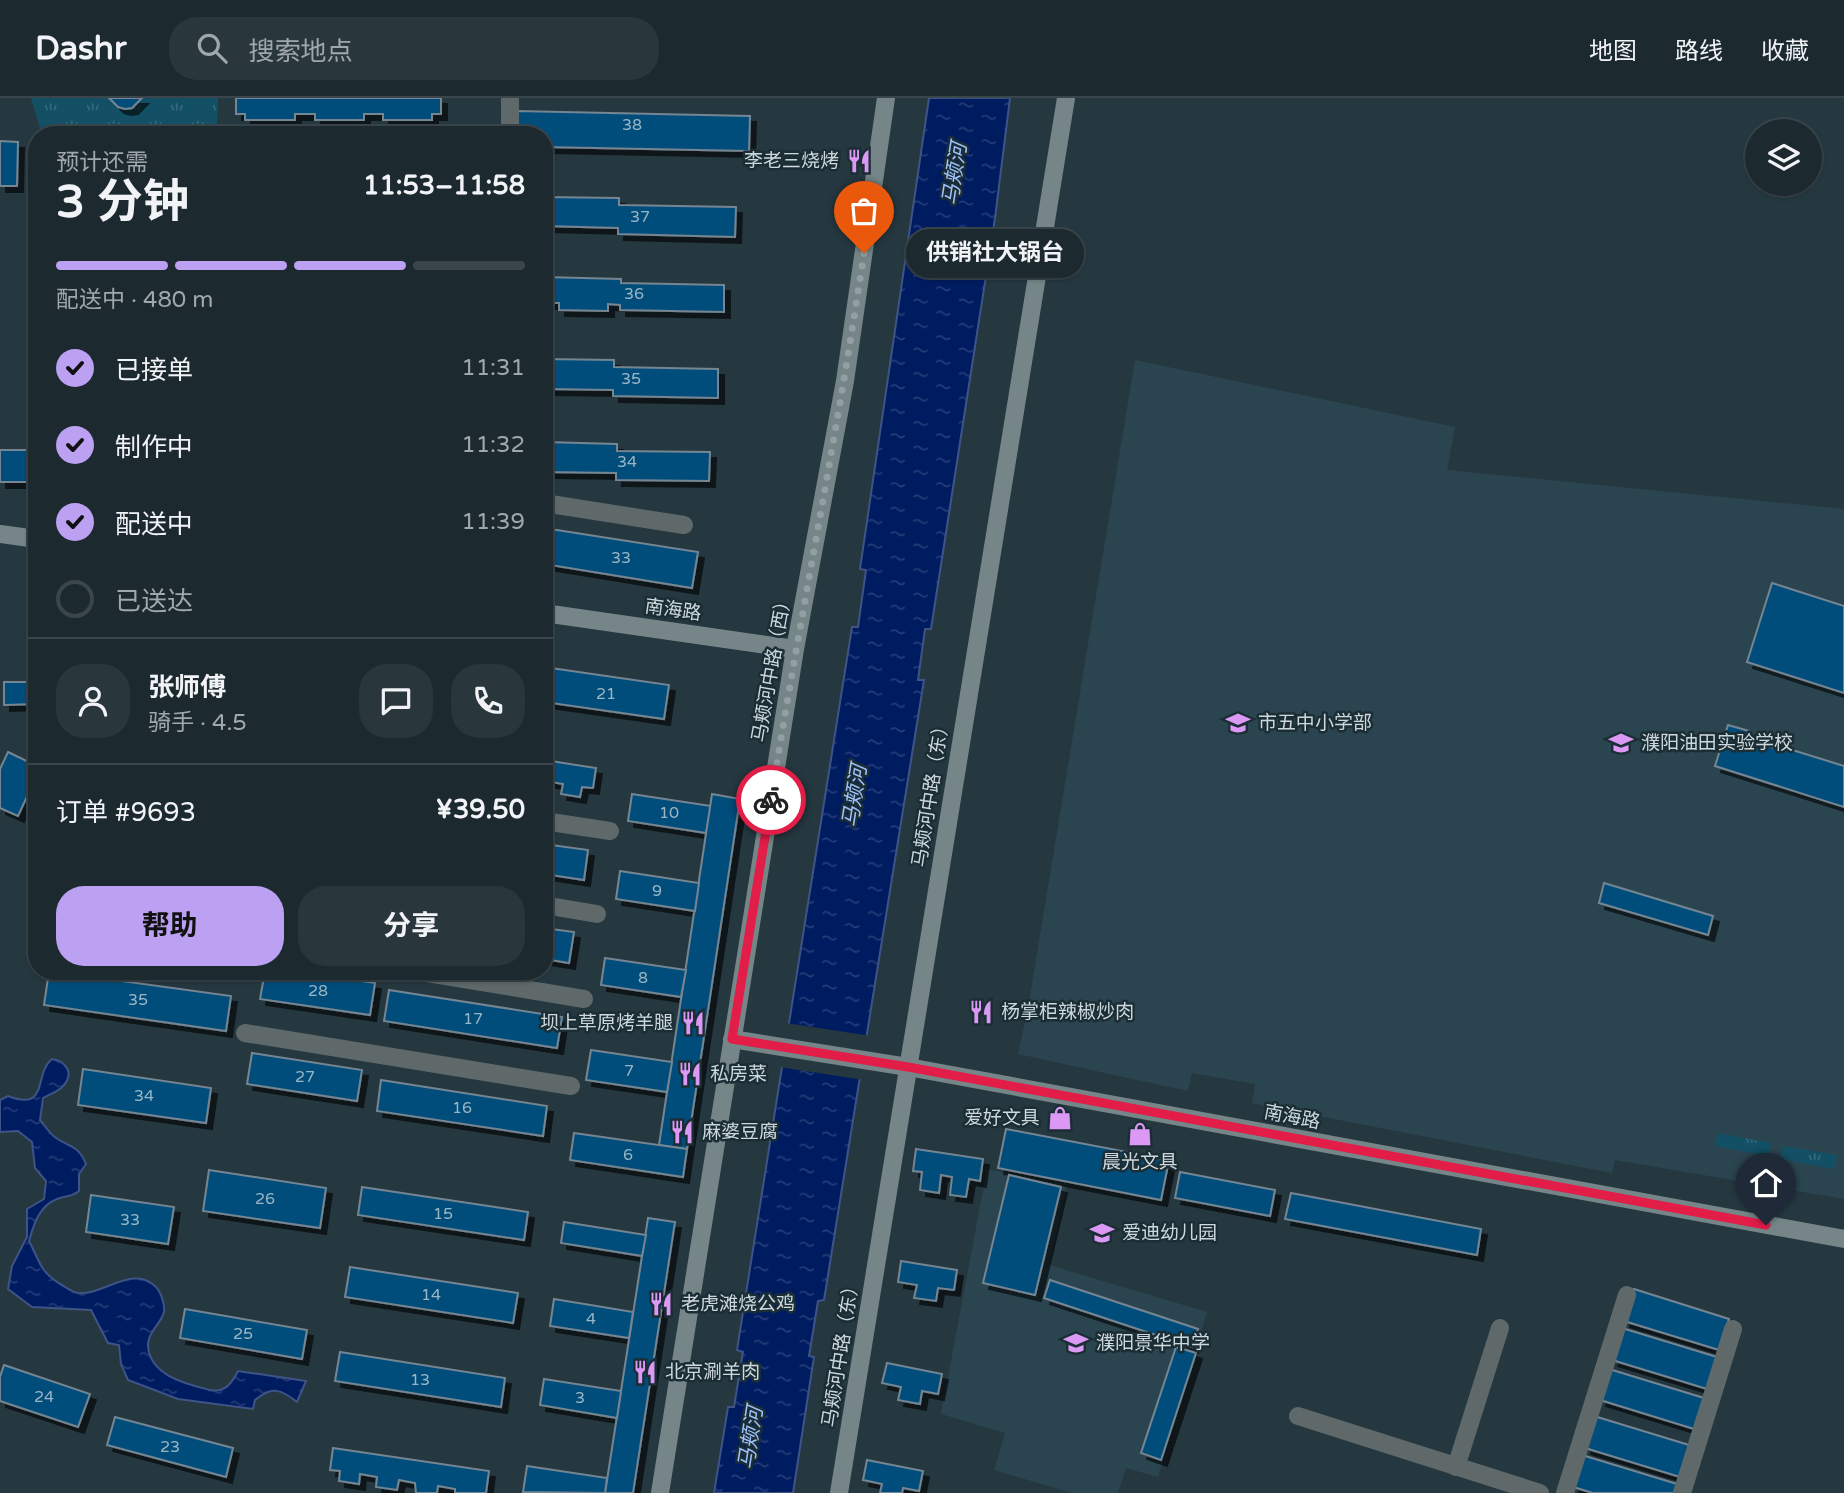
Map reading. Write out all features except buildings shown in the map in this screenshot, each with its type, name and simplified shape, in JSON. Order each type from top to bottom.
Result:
[{"type":"street","points":[[510,98],[510,126]]},
{"type":"street","name":"马颊河中路（西）","points":[[660,1493],[795,649],[845,381],[886,98]]},
{"type":"street","name":"马颊河中路（东）","points":[[839,1493],[1066,98]]},
{"type":"street","points":[[553,504],[684,524]]},
{"type":"street","points":[[0,534],[28,538]]},
{"type":"street","name":"南海路","points":[[553,614],[795,649]]},
{"type":"street","points":[[553,822],[610,831]]},
{"type":"street","points":[[553,907],[597,914]]},
{"type":"street","points":[[469,980],[584,999]]},
{"type":"street","points":[[246,1033],[571,1086]]},
{"type":"street","name":"南海路","points":[[732,1039],[908,1067],[1844,1239]]},
{"type":"street","points":[[1565,1493],[1627,1294]]},
{"type":"street","points":[[1456,1467],[1500,1328]]},
{"type":"street","points":[[1682,1493],[1733,1329]]},
{"type":"street","points":[[1298,1416],[1540,1493]]},
{"type":"shaded area","points":[[1135,360],[1455,427],[1447,470],[1844,509],[1844,1199],[1615,1160],[1612,1173],[1252,1103],[1255,1084],[1192,1073],[1188,1091],[1018,1054],[1028,1008]]},
{"type":"shaded area","name":"濮阳景华中学","points":[[987,1169],[1067,1185],[1049,1265],[1207,1312],[1158,1477],[1126,1468],[1118,1493],[1072,1493],[994,1470],[1005,1433],[941,1414]]},
{"type":"green space","points":[[31,98],[218,98],[217,126],[39,126]]},
{"type":"green space","points":[[1718,1133],[1771,1143],[1769,1156],[1715,1146]]},
{"type":"green space","points":[[1783,1146],[1837,1155],[1834,1169],[1781,1159]]},
{"type":"water","name":"马颊河","points":[[929,98],[1010,98],[995,218],[931,629],[925,629],[918,680],[924,680],[824,1300],[818,1301],[809,1356],[814,1357],[793,1493],[714,1493],[728,1407],[734,1407],[743,1352],[737,1350],[852,627],[858,627],[866,570],[860,569]]},
{"type":"water","points":[[52,1059],[65,1065],[68,1076],[62,1087],[43,1098],[40,1120],[54,1136],[77,1150],[86,1164],[79,1174],[79,1191],[51,1202],[35,1222],[29,1241],[44,1270],[60,1284],[79,1293],[98,1290],[129,1279],[147,1281],[158,1289],[164,1306],[164,1312],[148,1341],[150,1356],[162,1372],[215,1391],[227,1386],[238,1371],[306,1381],[297,1402],[286,1394],[272,1391],[255,1400],[253,1409],[178,1399],[128,1380],[121,1364],[119,1345],[108,1343],[91,1310],[32,1307],[8,1289],[12,1266],[27,1237],[27,1209],[44,1199],[46,1181],[35,1168],[32,1142],[18,1131],[0,1132],[0,1100],[8,1096],[21,1100],[30,1099],[39,1089],[46,1066]]},
{"type":"pier","points":[[786,1023],[871,1036],[864,1080],[779,1067]]},
{"type":"way so far","points":[[771,800],[795,649],[845,381],[864,253]]},
{"type":"place","name":"李老三烧烤","points":[[859,161]]},
{"type":"place","name":"供销社大锅台","points":[[864,253]]},
{"type":"place","name":"市五中小学部","points":[[1238,723]]},
{"type":"place","name":"濮阳油田实验学校","points":[[1621,743]]},
{"type":"place","name":"杨掌柜辣椒炒肉","points":[[981,1012]]},
{"type":"place","name":"坝上草原烤羊腿","points":[[693,1023]]},
{"type":"place","name":"私房菜","points":[[690,1074]]},
{"type":"place","name":"爱好文具","points":[[1060,1118]]},
{"type":"place","name":"麻婆豆腐","points":[[682,1132]]},
{"type":"place","name":"晨光文具","points":[[1140,1134]]},
{"type":"place","name":"爱迪幼儿园","points":[[1102,1233]]},
{"type":"place","name":"老虎滩烧公鸡","points":[[661,1304]]},
{"type":"place","name":"濮阳景华中学","points":[[1076,1343]]},
{"type":"place","name":"北京涮羊肉","points":[[645,1372]]},
{"type":"route","points":[[771,800],[732,1039],[908,1067],[1766,1225]]}]
